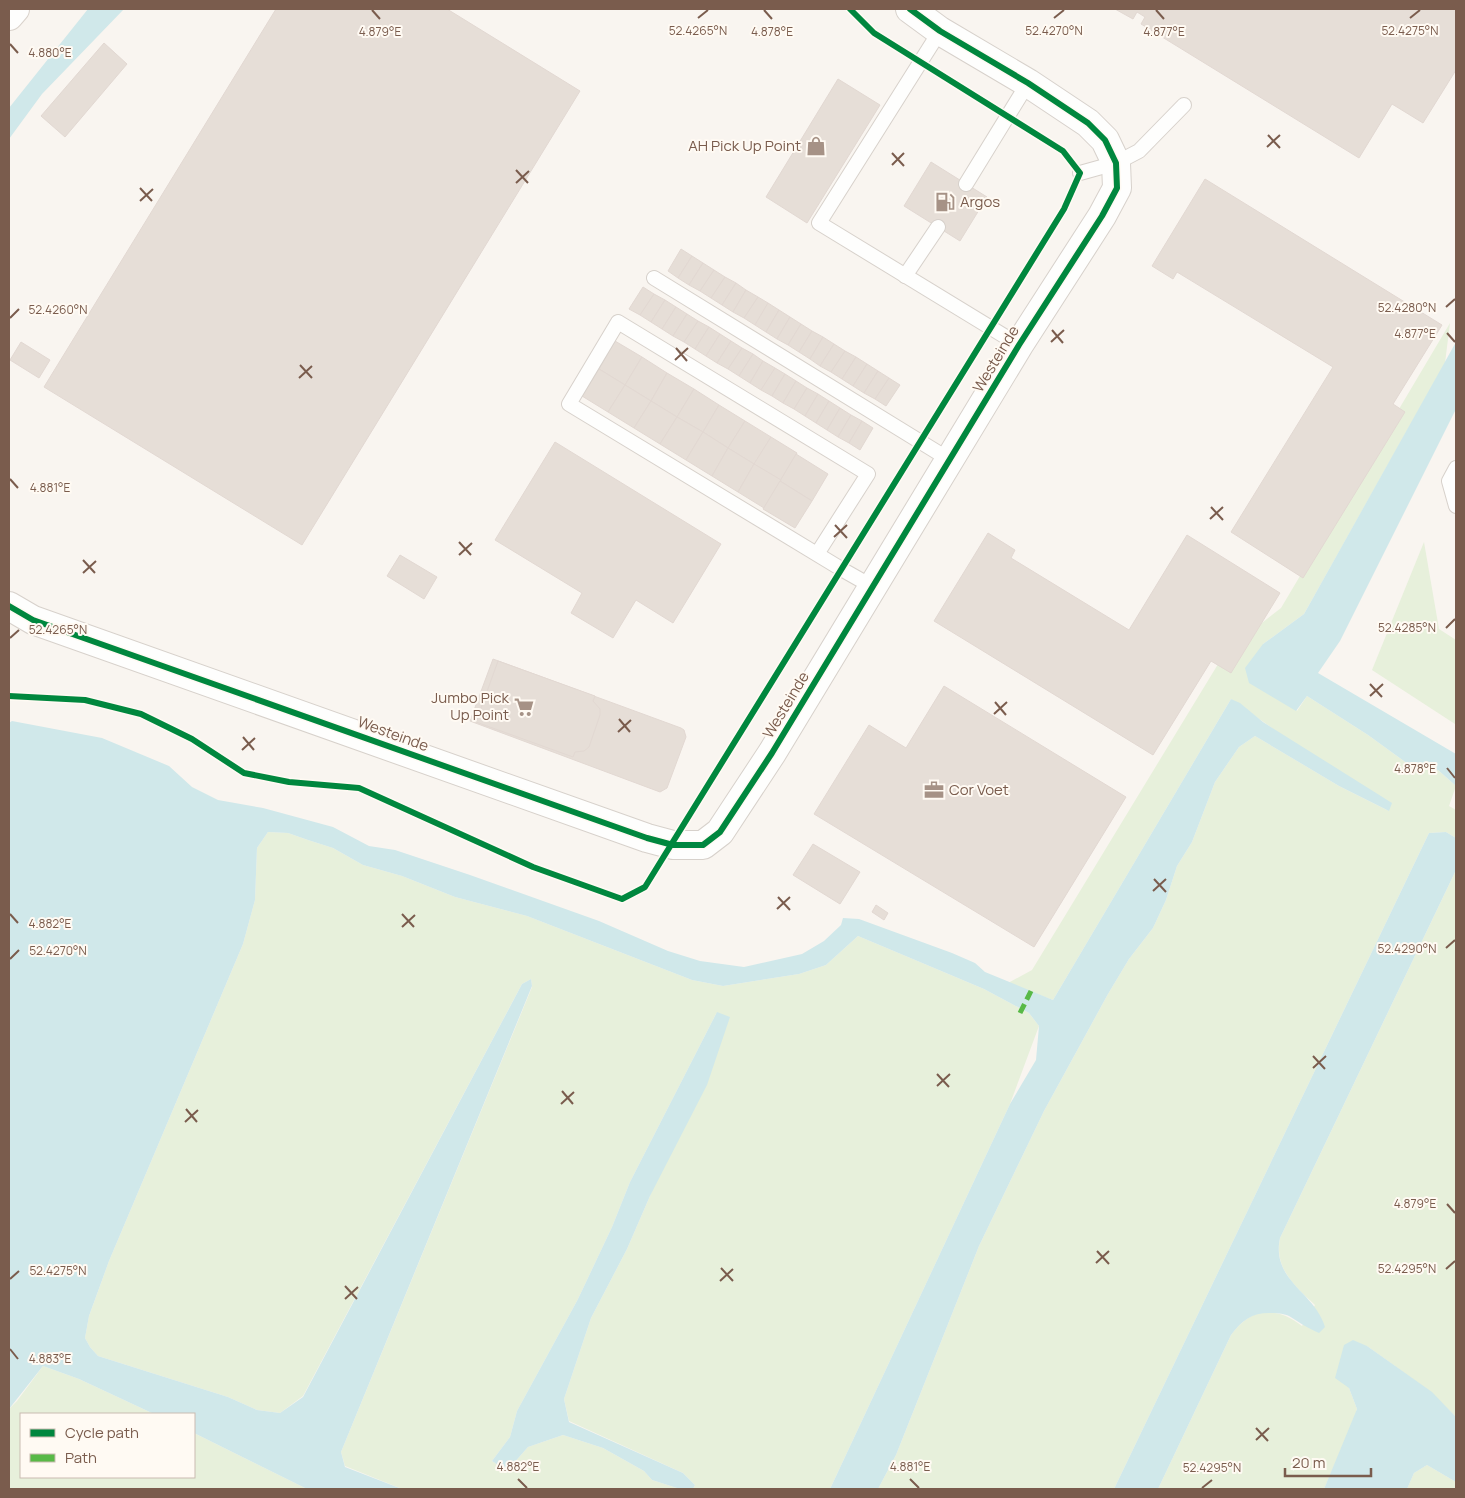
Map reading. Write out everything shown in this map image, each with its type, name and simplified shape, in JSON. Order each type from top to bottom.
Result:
[{"type":"street","points":[[9,16],[15,9]]},
{"type":"street","name":"Westeinde","points":[[9,606],[34,620],[647,838],[673,845],[703,845],[720,832],[772,753],[1019,345],[1102,216],[1117,188],[1116,163],[1105,140],[1088,123],[1028,83],[940,31],[910,9]]},
{"type":"lane","points":[[940,31],[819,223],[1019,345]]},
{"type":"lane","points":[[966,184],[1028,83]]},
{"type":"lane","points":[[1080,173],[1116,163],[1139,151],[1184,105]]},
{"type":"lane","points":[[905,276],[938,227]]},
{"type":"lane","points":[[654,278],[950,460]]},
{"type":"lane","points":[[817,554],[868,474],[618,322],[569,404],[817,554],[873,587]]},
{"type":"lane","points":[[1456,468],[1449,481],[1456,506]]},
{"type":"green space","points":[[1450,323],[1445,363],[1304,614],[1263,644],[1297,711],[1307,696],[1368,735],[1408,764],[1438,770],[1456,786],[1449,806],[1456,810],[1456,838],[1446,832],[1429,833],[1114,1489],[878,1489],[896,1455],[979,1246],[1044,1111],[1108,994],[1129,959],[1153,928],[1166,900],[1177,866],[1192,842],[1215,782],[1239,747],[1255,736],[1339,786],[1389,811],[1231,699],[1053,1000],[1008,983],[1032,970],[1226,651],[1281,608]]},
{"type":"green space","points":[[1424,542],[1439,629],[1456,640],[1455,724],[1372,670]]},
{"type":"green space","points":[[268,832],[288,833],[333,848],[363,865],[402,876],[455,897],[527,916],[692,980],[723,986],[799,974],[826,965],[858,936],[984,989],[1029,1013],[1039,1026],[1010,1104],[830,1489],[693,1489],[695,1485],[683,1473],[569,1421],[564,1399],[591,1318],[627,1249],[650,1196],[717,1012],[630,1182],[612,1227],[578,1299],[517,1411],[510,1437],[492,1461],[507,1471],[528,1447],[563,1435],[603,1448],[644,1471],[652,1480],[680,1489],[402,1489],[345,1466],[341,1452],[532,987],[531,979],[522,984],[303,1396],[280,1413],[257,1410],[228,1397],[98,1356],[90,1347],[85,1338],[89,1316],[109,1261],[243,944],[255,900],[257,848]]},
{"type":"green space","points":[[1456,870],[1456,1417],[1431,1392],[1367,1346],[1349,1388],[1357,1409],[1354,1420],[1324,1489],[1158,1489],[1231,1335],[1247,1319],[1264,1312],[1283,1315],[1302,1326],[1315,1305],[1300,1291],[1283,1268],[1279,1249],[1280,1238]]},
{"type":"green space","points":[[43,1366],[79,1379],[152,1413],[20,1413],[20,1478],[195,1478],[195,1433],[307,1489],[9,1489],[9,1409]]},
{"type":"green space","points":[[1427,1465],[1456,1482],[1456,1489],[1407,1489],[1414,1473]]},
{"type":"water","points":[[88,9],[124,9],[42,94],[9,139],[9,108]]},
{"type":"water","points":[[1456,342],[1456,409],[1340,641],[1318,673],[1456,754],[1456,786],[1438,770],[1408,764],[1368,735],[1307,696],[1296,711],[1249,683],[1245,668],[1263,644],[1304,614]]},
{"type":"water","points":[[1231,699],[1240,703],[1263,722],[1392,803],[1389,811],[1339,786],[1255,736],[1239,747],[1215,782],[1192,842],[1177,866],[1166,900],[1153,928],[1129,959],[1108,994],[1044,1111],[979,1246],[896,1455],[878,1489],[830,1489],[1010,1104],[1036,1060],[1039,1026],[1029,1013],[984,989],[858,936],[826,965],[799,974],[723,986],[692,980],[527,916],[455,897],[402,876],[363,865],[333,848],[288,833],[268,832],[257,848],[255,900],[243,944],[109,1261],[89,1316],[85,1338],[98,1356],[228,1397],[257,1410],[280,1413],[303,1397],[522,984],[531,979],[532,986],[341,1452],[345,1467],[402,1489],[307,1489],[195,1433],[195,1413],[152,1413],[79,1379],[43,1366],[9,1409],[9,723],[12,721],[102,738],[169,766],[192,787],[218,800],[263,808],[333,827],[369,846],[395,850],[470,875],[599,921],[668,951],[700,961],[744,967],[802,954],[824,941],[841,925],[843,918],[859,919],[952,953],[975,963],[985,972],[1053,1000]]},
{"type":"water","points":[[1446,832],[1456,838],[1456,870],[1280,1238],[1279,1253],[1282,1265],[1288,1276],[1320,1315],[1325,1327],[1319,1333],[1289,1316],[1277,1313],[1254,1315],[1244,1321],[1231,1335],[1158,1489],[1114,1489],[1429,833]]},
{"type":"water","points":[[717,1012],[730,1017],[707,1085],[650,1196],[627,1249],[591,1318],[564,1399],[569,1422],[683,1473],[695,1485],[693,1489],[680,1489],[652,1480],[644,1471],[603,1448],[563,1435],[528,1447],[507,1471],[492,1461],[510,1437],[517,1411],[578,1299],[612,1227],[630,1182]]},
{"type":"water","points":[[1353,1340],[1367,1346],[1432,1392],[1456,1417],[1456,1482],[1427,1465],[1414,1473],[1407,1489],[1324,1489],[1357,1409],[1349,1388],[1335,1378],[1344,1345]]},
{"type":"building","points":[[276,9],[447,9],[580,91],[302,545],[44,387]]},
{"type":"building","points":[[1115,9],[1456,9],[1456,70],[1423,123],[1392,104],[1359,158],[1141,24],[1145,17],[1137,12],[1133,19]]},
{"type":"building","points":[[104,43],[127,64],[65,137],[41,116]]},
{"type":"building","points":[[838,79],[880,105],[807,223],[766,197]]},
{"type":"building","points":[[931,162],[987,197],[960,241],[904,206]]},
{"type":"building","points":[[1205,179],[1442,325],[1393,404],[1405,412],[1303,578],[1231,532],[1333,367],[1177,272],[1173,279],[1152,266]]},
{"type":"building","points":[[681,249],[692,256],[678,278],[668,271]]},
{"type":"building","points":[[692,256],[703,263],[689,285],[678,278]]},
{"type":"building","points":[[703,263],[714,270],[700,291],[689,285]]},
{"type":"building","points":[[714,270],[725,277],[711,298],[700,291]]},
{"type":"building","points":[[725,277],[736,283],[722,305],[711,298]]},
{"type":"building","points":[[736,283],[746,290],[733,312],[722,305]]},
{"type":"building","points":[[643,287],[654,294],[640,315],[629,309]]},
{"type":"building","points":[[746,290],[758,297],[744,318],[733,312]]},
{"type":"building","points":[[654,294],[665,300],[651,322],[640,315]]},
{"type":"building","points":[[758,297],[768,303],[755,325],[744,318]]},
{"type":"building","points":[[665,300],[676,307],[662,329],[651,322]]},
{"type":"building","points":[[768,303],[779,310],[766,332],[755,325]]},
{"type":"building","points":[[676,307],[687,314],[673,336],[662,329]]},
{"type":"building","points":[[779,310],[790,317],[777,339],[766,332]]},
{"type":"building","points":[[687,314],[698,321],[684,342],[673,336]]},
{"type":"building","points":[[790,317],[801,324],[788,345],[777,339]]},
{"type":"building","points":[[698,321],[709,327],[695,349],[684,342]]},
{"type":"building","points":[[801,324],[812,331],[799,352],[788,345]]},
{"type":"building","points":[[709,327],[720,334],[706,356],[695,349]]},
{"type":"building","points":[[812,331],[823,337],[810,359],[799,352]]},
{"type":"building","points":[[720,334],[731,341],[717,363],[706,356]]},
{"type":"building","points":[[823,337],[834,344],[820,366],[810,359]]},
{"type":"building","points":[[615,341],[642,357],[625,385],[599,369]]},
{"type":"building","points":[[731,341],[742,348],[728,369],[717,363]]},
{"type":"building","points":[[21,342],[50,360],[39,378],[10,360]]},
{"type":"building","points":[[834,344],[845,351],[831,372],[820,366]]},
{"type":"building","points":[[742,348],[753,354],[739,376],[728,369]]},
{"type":"building","points":[[845,351],[856,357],[842,379],[831,372]]},
{"type":"building","points":[[753,354],[763,361],[750,383],[739,376]]},
{"type":"building","points":[[642,357],[667,373],[651,401],[625,385]]},
{"type":"building","points":[[856,357],[867,364],[853,386],[842,379]]},
{"type":"building","points":[[763,361],[775,368],[761,390],[750,383]]},
{"type":"building","points":[[867,364],[878,371],[864,393],[853,386]]},
{"type":"building","points":[[775,368],[785,374],[772,396],[761,390]]},
{"type":"building","points":[[599,369],[625,385],[608,412],[582,396]]},
{"type":"building","points":[[878,371],[889,378],[875,399],[864,393]]},
{"type":"building","points":[[667,373],[694,389],[677,417],[651,401]]},
{"type":"building","points":[[785,374],[796,381],[783,403],[772,396]]},
{"type":"building","points":[[889,378],[900,385],[886,406],[875,399]]},
{"type":"building","points":[[796,381],[807,388],[794,409],[783,403]]},
{"type":"building","points":[[625,385],[651,401],[634,428],[608,412]]},
{"type":"building","points":[[807,388],[818,394],[805,416],[794,409]]},
{"type":"building","points":[[694,389],[719,405],[703,432],[677,417]]},
{"type":"building","points":[[818,394],[829,401],[816,423],[805,416]]},
{"type":"building","points":[[651,401],[677,417],[660,444],[634,428]]},
{"type":"building","points":[[829,401],[840,408],[827,430],[816,423]]},
{"type":"building","points":[[719,405],[745,421],[728,448],[703,432]]},
{"type":"building","points":[[840,408],[851,415],[838,437],[827,430]]},
{"type":"building","points":[[851,415],[862,421],[849,443],[838,437]]},
{"type":"building","points":[[677,417],[703,432],[686,460],[660,444]]},
{"type":"building","points":[[745,421],[771,437],[754,464],[728,448]]},
{"type":"building","points":[[862,421],[873,428],[860,450],[849,443]]},
{"type":"building","points":[[703,432],[728,448],[712,476],[686,460]]},
{"type":"building","points":[[771,437],[797,453],[781,480],[754,464]]},
{"type":"building","points":[[555,442],[721,544],[673,623],[636,600],[613,638],[571,613],[582,593],[495,540]]},
{"type":"building","points":[[728,448],[754,464],[738,492],[712,476]]},
{"type":"building","points":[[796,454],[828,474],[812,501],[780,481]]},
{"type":"building","points":[[754,464],[781,480],[764,508],[738,492]]},
{"type":"building","points":[[780,481],[812,501],[795,528],[763,509]]},
{"type":"building","points":[[988,533],[1015,550],[1011,558],[1129,630],[1187,535],[1280,593],[1231,673],[1211,661],[1153,755],[934,621]]},
{"type":"building","points":[[400,555],[437,577],[424,599],[387,576]]},
{"type":"building","points":[[493,659],[684,730],[686,737],[667,788],[660,792],[470,721]]},
{"type":"building","points":[[498,661],[595,696],[593,701],[600,709],[600,715],[589,747],[584,751],[575,752],[573,757],[476,722]]},
{"type":"building","points":[[944,686],[1126,797],[1034,947],[814,814],[869,725],[906,748]]},
{"type":"building","points":[[813,844],[860,872],[840,904],[793,875]]},
{"type":"building","points":[[876,905],[888,913],[884,920],[872,912]]},
{"type":"marked path","points":[[1020,1013],[1031,991]]},
{"type":"cycle path","points":[[9,696],[85,700],[141,714],[192,739],[244,773],[289,782],[359,788],[533,867],[622,899],[645,887],[1064,209],[1080,173],[1063,151],[874,33],[850,9]]},
{"type":"cycle path","points":[[9,606],[33,620],[647,838],[673,845],[703,845],[720,832],[772,753],[1019,345],[1102,216],[1117,188],[1116,163],[1105,140],[1088,123],[1028,83],[940,31],[910,9]]},
{"type":"place","name":"AH Pick Up Point","points":[[816,146]]},
{"type":"place","name":"Argos","points":[[945,202]]},
{"type":"place","name":"Jumbo Pick Up Point","points":[[524,707]]},
{"type":"place","name":"Cor Voet","points":[[934,790]]}]
